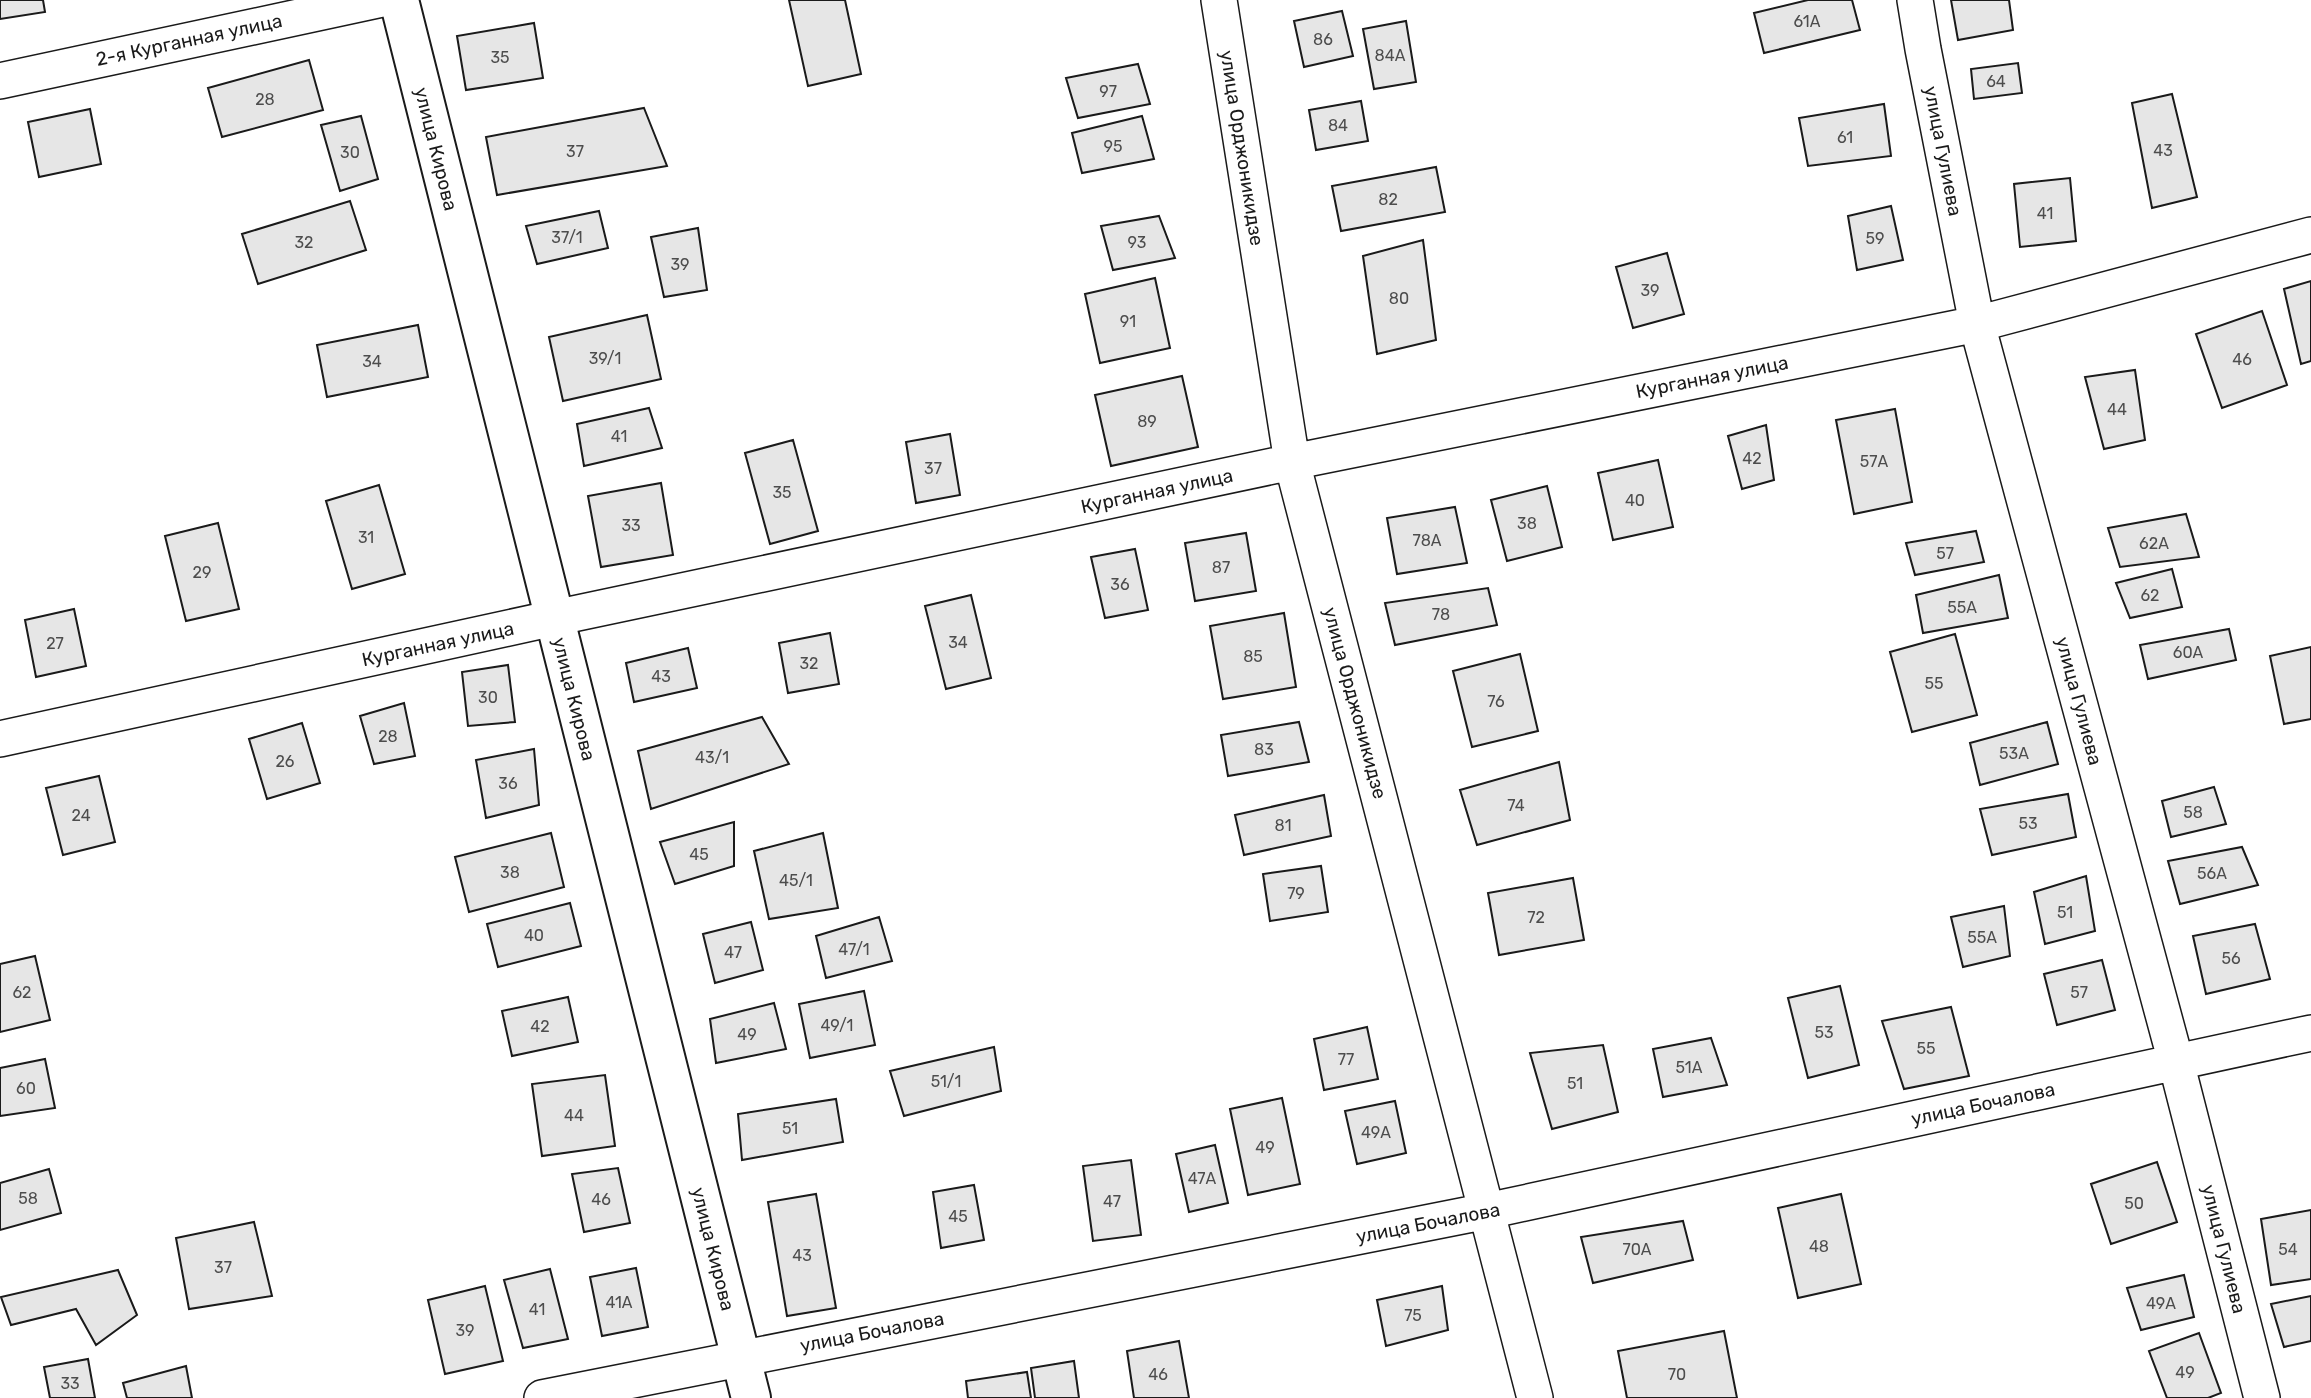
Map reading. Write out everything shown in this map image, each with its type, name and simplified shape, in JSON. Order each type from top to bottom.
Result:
[{"type":"street","name":"2-я Курганная улица","points":[[0,81],[378,0]]},
{"type":"street","name":"улица Кирова","points":[[399,0],[751,1398]]},
{"type":"street","name":"улица Орджоникидзе","points":[[1219,0],[1292,462],[1535,1398]]},
{"type":"street","name":"улица Гулиева","points":[[1915,0],[1977,324],[2176,1062],[2262,1398]]},
{"type":"street","name":"Курганная улица","points":[[0,739],[554,618],[1292,462],[1977,324],[2311,235]]},
{"type":"street","name":"улица Бочалова","points":[[542,1398],[1487,1211],[2311,1033]]},
{"type":"building","points":[[0,0],[43,0],[45,12],[0,19]]},
{"type":"building","points":[[789,0],[845,0],[861,74],[808,86]]},
{"type":"building","points":[[1808,0],[1852,0],[1860,30],[1764,53],[1754,13]]},
{"type":"building","points":[[1951,0],[2009,0],[2013,30],[1958,40]]},
{"type":"building","points":[[1342,11],[1353,56],[1304,67],[1294,21]]},
{"type":"building","points":[[1406,21],[1416,82],[1374,89],[1363,29]]},
{"type":"building","points":[[534,23],[543,78],[466,90],[457,36]]},
{"type":"building","points":[[309,60],[323,110],[222,137],[208,88]]},
{"type":"building","points":[[2018,63],[2022,93],[1974,99],[1971,69]]},
{"type":"building","points":[[1138,64],[1150,104],[1078,118],[1066,78]]},
{"type":"building","points":[[2172,94],[2197,197],[2152,208],[2132,103]]},
{"type":"building","points":[[1361,101],[1368,141],[1316,150],[1309,110]]},
{"type":"building","points":[[1884,104],[1891,156],[1808,166],[1799,118]]},
{"type":"building","points":[[644,108],[667,166],[497,195],[486,137]]},
{"type":"building","points":[[90,109],[101,164],[39,177],[28,122]]},
{"type":"building","points":[[361,116],[378,179],[340,191],[321,125]]},
{"type":"building","points":[[1142,116],[1154,159],[1082,173],[1072,133]]},
{"type":"building","points":[[1436,167],[1445,212],[1341,231],[1332,186]]},
{"type":"building","points":[[2070,178],[2076,241],[2020,247],[2014,184]]},
{"type":"building","points":[[350,201],[366,250],[258,284],[242,234]]},
{"type":"building","points":[[1891,206],[1903,260],[1857,270],[1848,216]]},
{"type":"building","points":[[599,211],[608,248],[537,264],[526,226]]},
{"type":"building","points":[[1159,216],[1175,258],[1113,270],[1101,226]]},
{"type":"building","points":[[698,228],[707,290],[664,297],[651,237]]},
{"type":"building","points":[[1423,240],[1436,340],[1377,354],[1363,256]]},
{"type":"building","points":[[1667,253],[1684,314],[1633,328],[1616,267]]},
{"type":"building","points":[[1155,278],[1170,348],[1100,363],[1085,294]]},
{"type":"building","points":[[2311,281],[2311,361],[2301,364],[2284,289]]},
{"type":"building","points":[[2262,311],[2287,385],[2222,408],[2196,334]]},
{"type":"building","points":[[647,315],[661,379],[563,401],[549,337]]},
{"type":"building","points":[[418,325],[428,377],[327,397],[317,345]]},
{"type":"building","points":[[2135,370],[2145,440],[2104,449],[2085,377]]},
{"type":"building","points":[[1182,376],[1198,447],[1111,466],[1095,395]]},
{"type":"building","points":[[649,408],[662,448],[584,466],[577,424]]},
{"type":"building","points":[[1895,409],[1912,502],[1854,514],[1836,420]]},
{"type":"building","points":[[1766,425],[1774,480],[1742,489],[1728,436]]},
{"type":"building","points":[[950,434],[960,495],[916,503],[906,442]]},
{"type":"building","points":[[793,440],[818,531],[770,544],[745,453]]},
{"type":"building","points":[[1658,460],[1673,527],[1613,540],[1598,473]]},
{"type":"building","points":[[661,483],[673,555],[601,567],[588,496]]},
{"type":"building","points":[[379,485],[405,574],[352,589],[326,501]]},
{"type":"building","points":[[1547,486],[1562,547],[1507,561],[1491,500]]},
{"type":"building","points":[[1455,507],[1467,563],[1397,574],[1387,518]]},
{"type":"building","points":[[2186,514],[2199,557],[2120,567],[2108,528]]},
{"type":"building","points":[[218,523],[239,609],[186,621],[165,536]]},
{"type":"building","points":[[1976,531],[1984,562],[1915,575],[1906,543]]},
{"type":"building","points":[[1246,533],[1256,591],[1195,601],[1185,543]]},
{"type":"building","points":[[1135,549],[1148,610],[1105,618],[1091,557]]},
{"type":"building","points":[[2172,569],[2182,607],[2130,618],[2116,583]]},
{"type":"building","points":[[1999,575],[2008,618],[1923,633],[1916,595]]},
{"type":"building","points":[[1488,588],[1497,625],[1395,645],[1385,603]]},
{"type":"building","points":[[971,595],[991,678],[946,689],[925,606]]},
{"type":"building","points":[[74,609],[86,666],[36,677],[25,620]]},
{"type":"building","points":[[1284,613],[1296,687],[1223,699],[1210,626]]},
{"type":"building","points":[[2229,629],[2236,660],[2148,679],[2140,645]]},
{"type":"building","points":[[830,633],[839,684],[788,693],[779,643]]},
{"type":"building","points":[[1955,634],[1977,715],[1912,732],[1890,652]]},
{"type":"building","points":[[2311,647],[2311,719],[2284,724],[2270,656]]},
{"type":"building","points":[[688,648],[697,688],[634,702],[626,663]]},
{"type":"building","points":[[1520,654],[1538,731],[1472,747],[1453,671]]},
{"type":"building","points":[[508,665],[515,722],[468,726],[462,672]]},
{"type":"building","points":[[404,703],[415,756],[374,764],[360,716]]},
{"type":"building","points":[[762,717],[789,764],[651,809],[638,751]]},
{"type":"building","points":[[1299,722],[1309,762],[1228,776],[1221,735]]},
{"type":"building","points":[[2047,722],[2058,764],[1980,785],[1970,743]]},
{"type":"building","points":[[302,723],[320,783],[267,799],[249,739]]},
{"type":"building","points":[[534,749],[539,805],[486,818],[476,760]]},
{"type":"building","points":[[1559,762],[1570,820],[1477,845],[1460,790]]},
{"type":"building","points":[[99,776],[115,842],[63,855],[46,788]]},
{"type":"building","points":[[2214,787],[2226,824],[2171,837],[2162,801]]},
{"type":"building","points":[[2068,794],[2076,837],[1992,855],[1980,809]]},
{"type":"building","points":[[1324,795],[1331,836],[1244,855],[1235,815]]},
{"type":"building","points":[[734,822],[734,866],[675,884],[660,842]]},
{"type":"building","points":[[551,833],[564,887],[469,912],[455,857]]},
{"type":"building","points":[[823,833],[838,908],[769,919],[754,851]]},
{"type":"building","points":[[2242,847],[2258,885],[2180,904],[2168,861]]},
{"type":"building","points":[[1321,866],[1328,912],[1270,921],[1263,874]]},
{"type":"building","points":[[2086,876],[2095,931],[2045,944],[2034,892]]},
{"type":"building","points":[[1573,878],[1584,940],[1499,955],[1488,893]]},
{"type":"building","points":[[570,903],[581,946],[498,967],[487,924]]},
{"type":"building","points":[[2004,906],[2010,956],[1963,967],[1951,917]]},
{"type":"building","points":[[879,917],[892,961],[826,978],[816,936]]},
{"type":"building","points":[[751,922],[763,970],[715,983],[703,934]]},
{"type":"building","points":[[2255,924],[2270,979],[2206,994],[2193,936]]},
{"type":"building","points":[[35,956],[50,1020],[0,1032],[0,964]]},
{"type":"building","points":[[2102,960],[2115,1010],[2057,1025],[2044,974]]},
{"type":"building","points":[[1840,986],[1859,1065],[1808,1078],[1788,998]]},
{"type":"building","points":[[864,991],[875,1045],[810,1058],[799,1004]]},
{"type":"building","points":[[568,997],[578,1042],[512,1056],[502,1011]]},
{"type":"building","points":[[774,1003],[786,1049],[716,1063],[710,1019]]},
{"type":"building","points":[[1951,1007],[1969,1076],[1904,1089],[1882,1021]]},
{"type":"building","points":[[1367,1027],[1378,1079],[1324,1090],[1314,1039]]},
{"type":"building","points":[[1711,1038],[1727,1085],[1663,1097],[1653,1049]]},
{"type":"building","points":[[1603,1045],[1618,1112],[1552,1129],[1530,1053]]},
{"type":"building","points":[[994,1047],[1001,1091],[904,1116],[890,1071]]},
{"type":"building","points":[[45,1059],[55,1108],[0,1116],[0,1068]]},
{"type":"building","points":[[605,1075],[615,1146],[542,1156],[532,1084]]},
{"type":"building","points":[[1282,1098],[1300,1184],[1248,1195],[1230,1109]]},
{"type":"building","points":[[836,1099],[843,1142],[742,1160],[738,1114]]},
{"type":"building","points":[[1395,1101],[1406,1153],[1357,1164],[1345,1111]]},
{"type":"building","points":[[1215,1145],[1228,1203],[1189,1212],[1176,1154]]},
{"type":"building","points":[[1131,1160],[1141,1235],[1093,1241],[1083,1166]]},
{"type":"building","points":[[2157,1162],[2177,1222],[2111,1244],[2091,1184]]},
{"type":"building","points":[[618,1168],[630,1223],[584,1232],[572,1174]]},
{"type":"building","points":[[49,1169],[61,1213],[0,1230],[0,1183]]},
{"type":"building","points":[[974,1185],[984,1240],[941,1248],[933,1192]]},
{"type":"building","points":[[816,1194],[836,1308],[787,1316],[768,1202]]},
{"type":"building","points":[[1841,1194],[1861,1284],[1798,1298],[1778,1208]]},
{"type":"building","points":[[2311,1210],[2311,1279],[2271,1285],[2261,1219]]},
{"type":"building","points":[[1683,1221],[1693,1260],[1593,1283],[1581,1237]]},
{"type":"building","points":[[254,1222],[272,1296],[189,1309],[176,1238]]},
{"type":"building","points":[[636,1268],[648,1327],[602,1336],[590,1277]]},
{"type":"building","points":[[550,1269],[568,1339],[523,1348],[504,1280]]},
{"type":"building","points":[[118,1270],[137,1315],[96,1345],[76,1309],[11,1325],[1,1297]]},
{"type":"building","points":[[2184,1275],[2194,1317],[2141,1330],[2127,1288]]},
{"type":"building","points":[[485,1286],[503,1361],[445,1374],[428,1300]]},
{"type":"building","points":[[1442,1286],[1448,1330],[1386,1346],[1377,1300]]},
{"type":"building","points":[[2311,1296],[2311,1341],[2284,1347],[2271,1304]]},
{"type":"building","points":[[1724,1331],[1737,1398],[1627,1398],[1618,1351]]},
{"type":"building","points":[[2199,1333],[2221,1393],[2208,1398],[2167,1398],[2149,1351]]},
{"type":"building","points":[[1179,1341],[1189,1398],[1134,1398],[1127,1351]]},
{"type":"building","points":[[88,1359],[95,1398],[50,1398],[44,1367]]},
{"type":"building","points":[[1074,1361],[1079,1398],[1035,1398],[1031,1368]]},
{"type":"building","points":[[186,1366],[192,1398],[127,1398],[123,1383]]},
{"type":"building","points":[[1027,1372],[1031,1398],[968,1398],[966,1381]]}]
